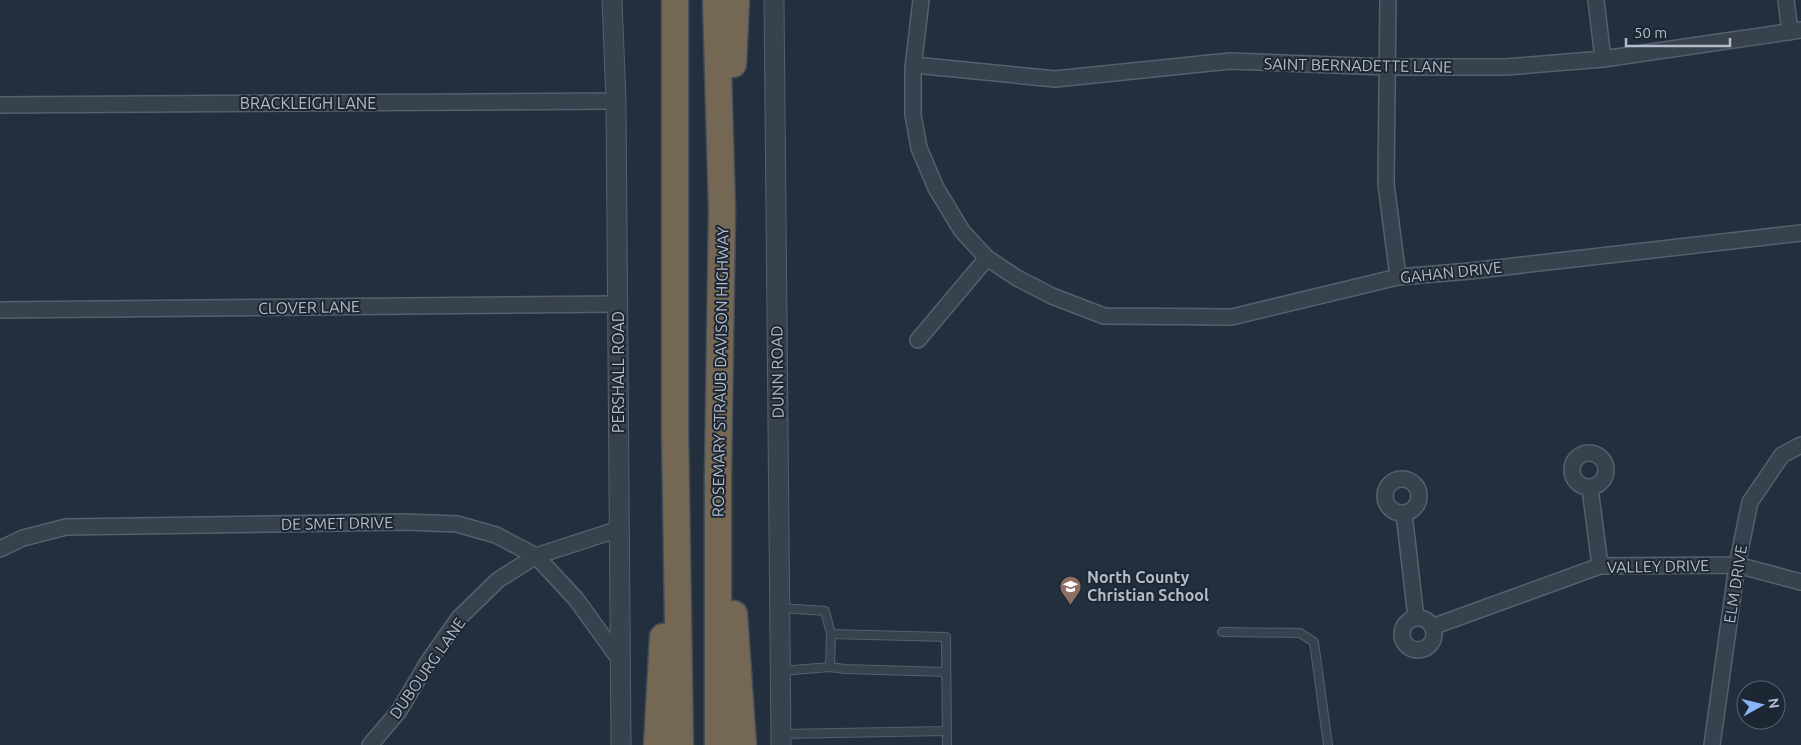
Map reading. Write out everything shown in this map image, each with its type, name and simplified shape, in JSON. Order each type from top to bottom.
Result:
[{"type":"highway","points":[[675,0],[675,429],[680,745]]},
{"type":"highway","name":"ROSEMARY STRAUB DAVISON HIGHWAY","points":[[716,0],[722,210],[718,476],[718,745]]},
{"type":"highway","points":[[722,210],[736,0]]},
{"type":"highway","points":[[657,745],[675,429]]},
{"type":"highway","points":[[718,476],[726,510],[743,745]]},
{"type":"street","name":"PERSHALL ROAD","points":[[612,0],[616,101],[621,745]]},
{"type":"street","name":"DUNN ROAD","points":[[774,0],[781,740]]},
{"type":"street","points":[[918,340],[987,258],[962,231],[936,188],[919,148],[913,115],[914,65],[921,0]]},
{"type":"street","points":[[1388,0],[1386,184],[1398,277]]},
{"type":"street","points":[[1596,0],[1603,59]]},
{"type":"street","points":[[1786,0],[1796,31]]},
{"type":"street","name":"SAINT BERNADETTE LANE","points":[[914,65],[1055,78],[1230,61],[1386,67],[1506,67],[1603,59],[1796,31]]},
{"type":"street","name":"BRACKLEIGH LANE","points":[[0,105],[616,101]]},
{"type":"street","name":"GAHAN DRIVE","points":[[987,258],[1017,278],[1045,293],[1104,316],[1232,317],[1398,277],[1470,271],[1801,233]]},
{"type":"street","name":"CLOVER LANE","points":[[0,310],[617,304]]},
{"type":"street","name":"ELM DRIVE","points":[[1712,745],[1738,565],[1750,502],[1782,454],[1801,445]]},
{"type":"street","points":[[1590,488],[1600,566]]},
{"type":"street","points":[[1404,513],[1416,618]]},
{"type":"street","name":"DE SMET DRIVE","points":[[0,549],[23,538],[66,527],[405,522],[457,524],[496,535],[536,556],[576,599],[620,660]]},
{"type":"street","name":"DUBOURG LANE","points":[[370,745],[399,711],[428,662],[460,618],[498,580],[536,556],[619,529]]},
{"type":"street","name":"VALLEY DRIVE","points":[[1432,627],[1600,566],[1738,565],[1801,582]]},
{"type":"street","points":[[1416,618],[1423,618],[1432,627],[1434,639],[1430,645],[1419,650],[1413,650],[1408,647],[1402,636],[1406,624],[1416,618]]},
{"type":"lane","points":[[780,608],[824,611],[831,634],[830,667]]},
{"type":"lane","points":[[1222,632],[1300,633],[1314,642],[1328,745]]},
{"type":"lane","points":[[831,634],[946,637],[947,745]]},
{"type":"lane","points":[[780,672],[830,667],[946,672]]},
{"type":"lane","points":[[781,740],[947,731]]},
{"type":"place","name":"North County Christian School","points":[[1071,605]]}]
